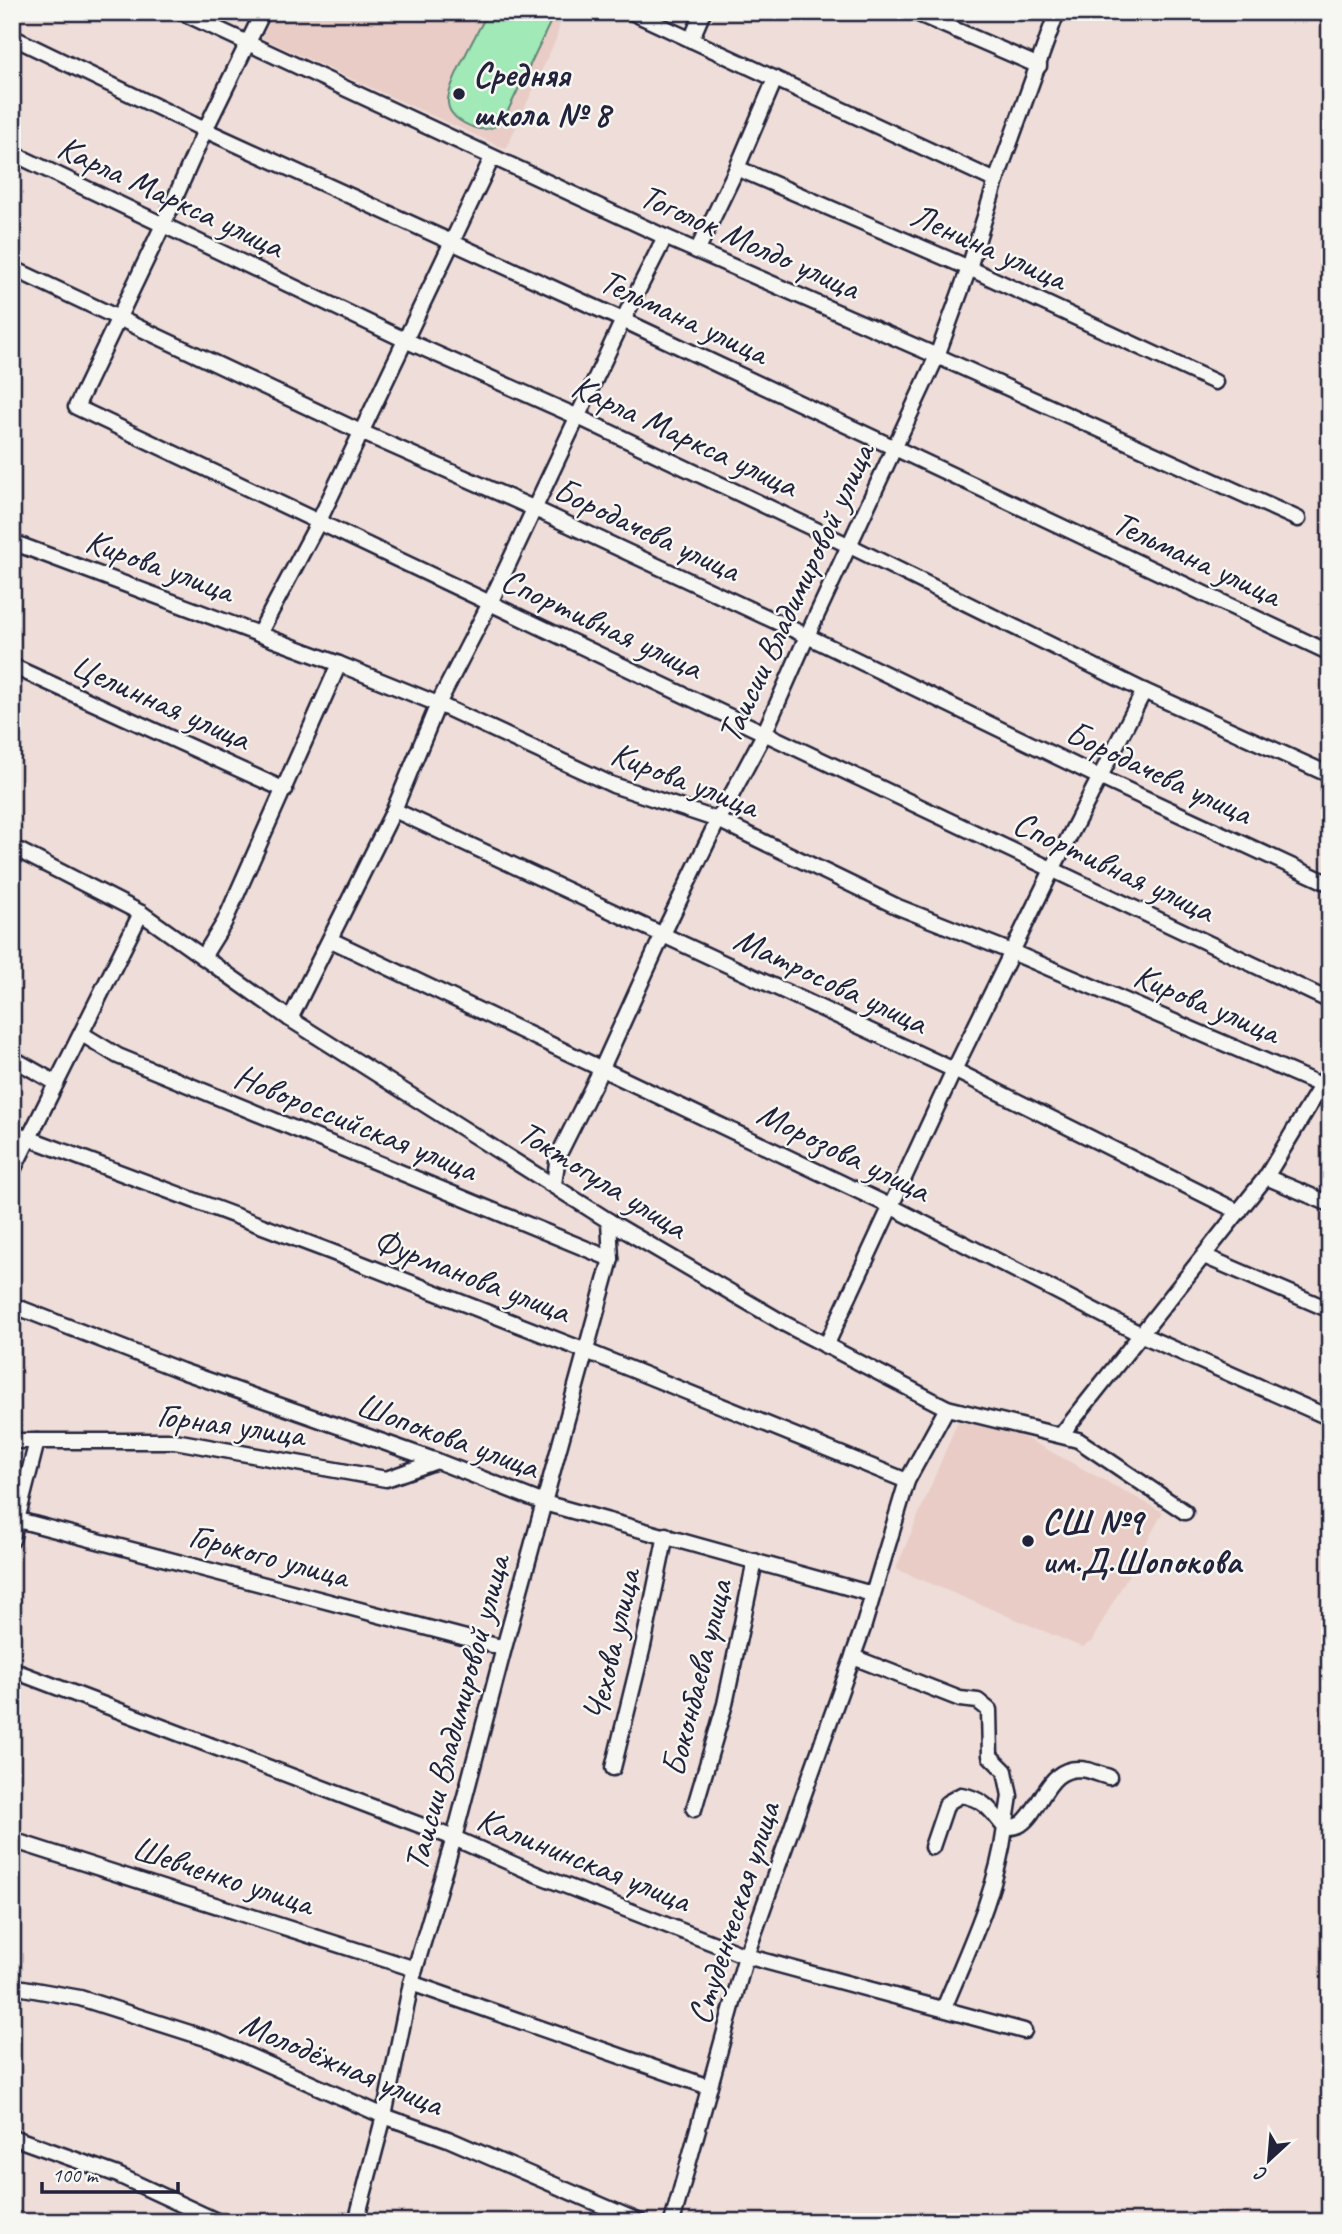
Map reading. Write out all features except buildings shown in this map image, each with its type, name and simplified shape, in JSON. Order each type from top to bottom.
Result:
[{"type":"street","name":"Тоголок Молдо улица","points":[[181,12],[665,237],[1298,519]]},
{"type":"street","points":[[119,317],[263,12]]},
{"type":"street","points":[[631,12],[996,181]]},
{"type":"street","points":[[691,40],[703,12]]},
{"type":"street","points":[[914,12],[1039,66]]},
{"type":"street","name":"Таисии Владимировой улица","points":[[554,1184],[558,1156],[603,1068],[663,934],[764,734],[937,356],[1057,12]]},
{"type":"street","name":"Тельмана улица","points":[[12,37],[205,130],[623,320],[1330,653]]},
{"type":"street","points":[[697,251],[775,79]]},
{"type":"street","name":"Карла Маркса улица","points":[[12,153],[405,340],[578,417],[850,546],[1144,691],[1330,775]]},
{"type":"street","points":[[259,634],[318,523],[492,158]]},
{"type":"street","name":"Ленина улица","points":[[737,167],[969,268],[1215,382]]},
{"type":"street","points":[[290,1020],[394,810],[438,704],[491,603],[533,508],[665,237]]},
{"type":"street","name":"Бородачева улица","points":[[12,268],[361,432],[533,508],[807,636],[1099,777],[1330,884]]},
{"type":"street","name":"Спортивная улица","points":[[119,317],[76,408],[1330,1001]]},
{"type":"street","name":"Кирова улица","points":[[12,542],[339,664],[438,704],[612,785],[719,820],[898,906],[1013,952],[1325,1087]]},
{"type":"street","points":[[203,957],[224,923],[339,664]]},
{"type":"street","name":"Целинная улица","points":[[12,666],[285,790]]},
{"type":"street","points":[[826,1346],[954,1070],[1144,691]]},
{"type":"street","name":"Матросова улица","points":[[394,810],[954,1070],[1239,1212]]},
{"type":"street","name":"Токтогула улица","points":[[12,847],[141,914],[290,1020],[609,1221],[826,1346],[947,1408],[1077,1440],[1185,1512]]},
{"type":"street","points":[[12,1172],[141,914]]},
{"type":"street","name":"Морозова улица","points":[[331,940],[892,1207],[1142,1335],[1330,1418]]},
{"type":"street","name":"Новороссийская улица","points":[[82,1034],[118,1056],[611,1259]]},
{"type":"street","points":[[12,1058],[56,1083]]},
{"type":"street","points":[[1060,1435],[1266,1177],[1325,1087],[1330,1071]]},
{"type":"street","name":"Фурманова улица","points":[[12,1132],[586,1351],[908,1481]]},
{"type":"street","points":[[1266,1177],[1330,1204]]},
{"type":"street","name":"Таисии Владимировой улица","points":[[356,2222],[384,2116],[413,1976],[454,1838],[611,1259],[609,1221]]},
{"type":"street","points":[[1204,1256],[1330,1310]]},
{"type":"street","name":"Шопокова улица","points":[[12,1305],[544,1503],[872,1594]]},
{"type":"street","points":[[872,1594],[908,1481],[947,1408]]},
{"type":"street","name":"Горная улица","points":[[12,1441],[175,1441],[386,1479],[437,1461]]},
{"type":"street","points":[[12,1540],[37,1441]]},
{"type":"street","name":"Горького улица","points":[[18,1520],[504,1648]]},
{"type":"street","name":"Чехова улица","points":[[613,1768],[643,1646],[666,1535]]},
{"type":"street","name":"Боконбаева улица","points":[[694,1809],[725,1704],[755,1560]]},
{"type":"street","name":"Студенческая улица","points":[[672,2222],[746,1956],[853,1657],[872,1594]]},
{"type":"street","points":[[853,1657],[960,1699],[978,1701],[989,1710],[990,1756],[1005,1771],[1010,1796],[1002,1857],[984,1912],[944,2008]]},
{"type":"street","name":"Калининская улица","points":[[12,1670],[454,1838],[538,1875],[746,1956],[1024,2031]]},
{"type":"street","points":[[1005,1828],[1016,1827],[1024,1822],[1048,1786],[1067,1771],[1085,1770],[1109,1777]]},
{"type":"street","points":[[932,1847],[947,1803],[961,1795],[976,1798],[990,1809],[1005,1828]]},
{"type":"street","name":"Шевченко улица","points":[[12,1840],[413,1976],[709,2087]]},
{"type":"street","name":"Молодёжная улица","points":[[12,1986],[80,1998],[215,2041],[384,2116],[448,2139],[640,2222]]},
{"type":"street","points":[[12,2137],[118,2175],[219,2222]]},
{"type":"shaded area","name":"Средняя школа № 8","points":[[274,12],[563,12],[556,39],[506,149],[262,38]]},
{"type":"shaded area","name":"СШ №9 им.Д.Шопокова","points":[[958,1421],[1016,1433],[1163,1512],[1091,1642],[1082,1647],[896,1569]]},
{"type":"green space","points":[[488,12],[550,12],[550,23],[504,119],[494,127],[483,129],[458,119],[451,112],[448,103],[457,71]]},
{"type":"place","name":"Средняя школа № 8","points":[[459,94]]},
{"type":"place","name":"СШ №9 им.Д.Шопокова","points":[[1028,1541]]}]
